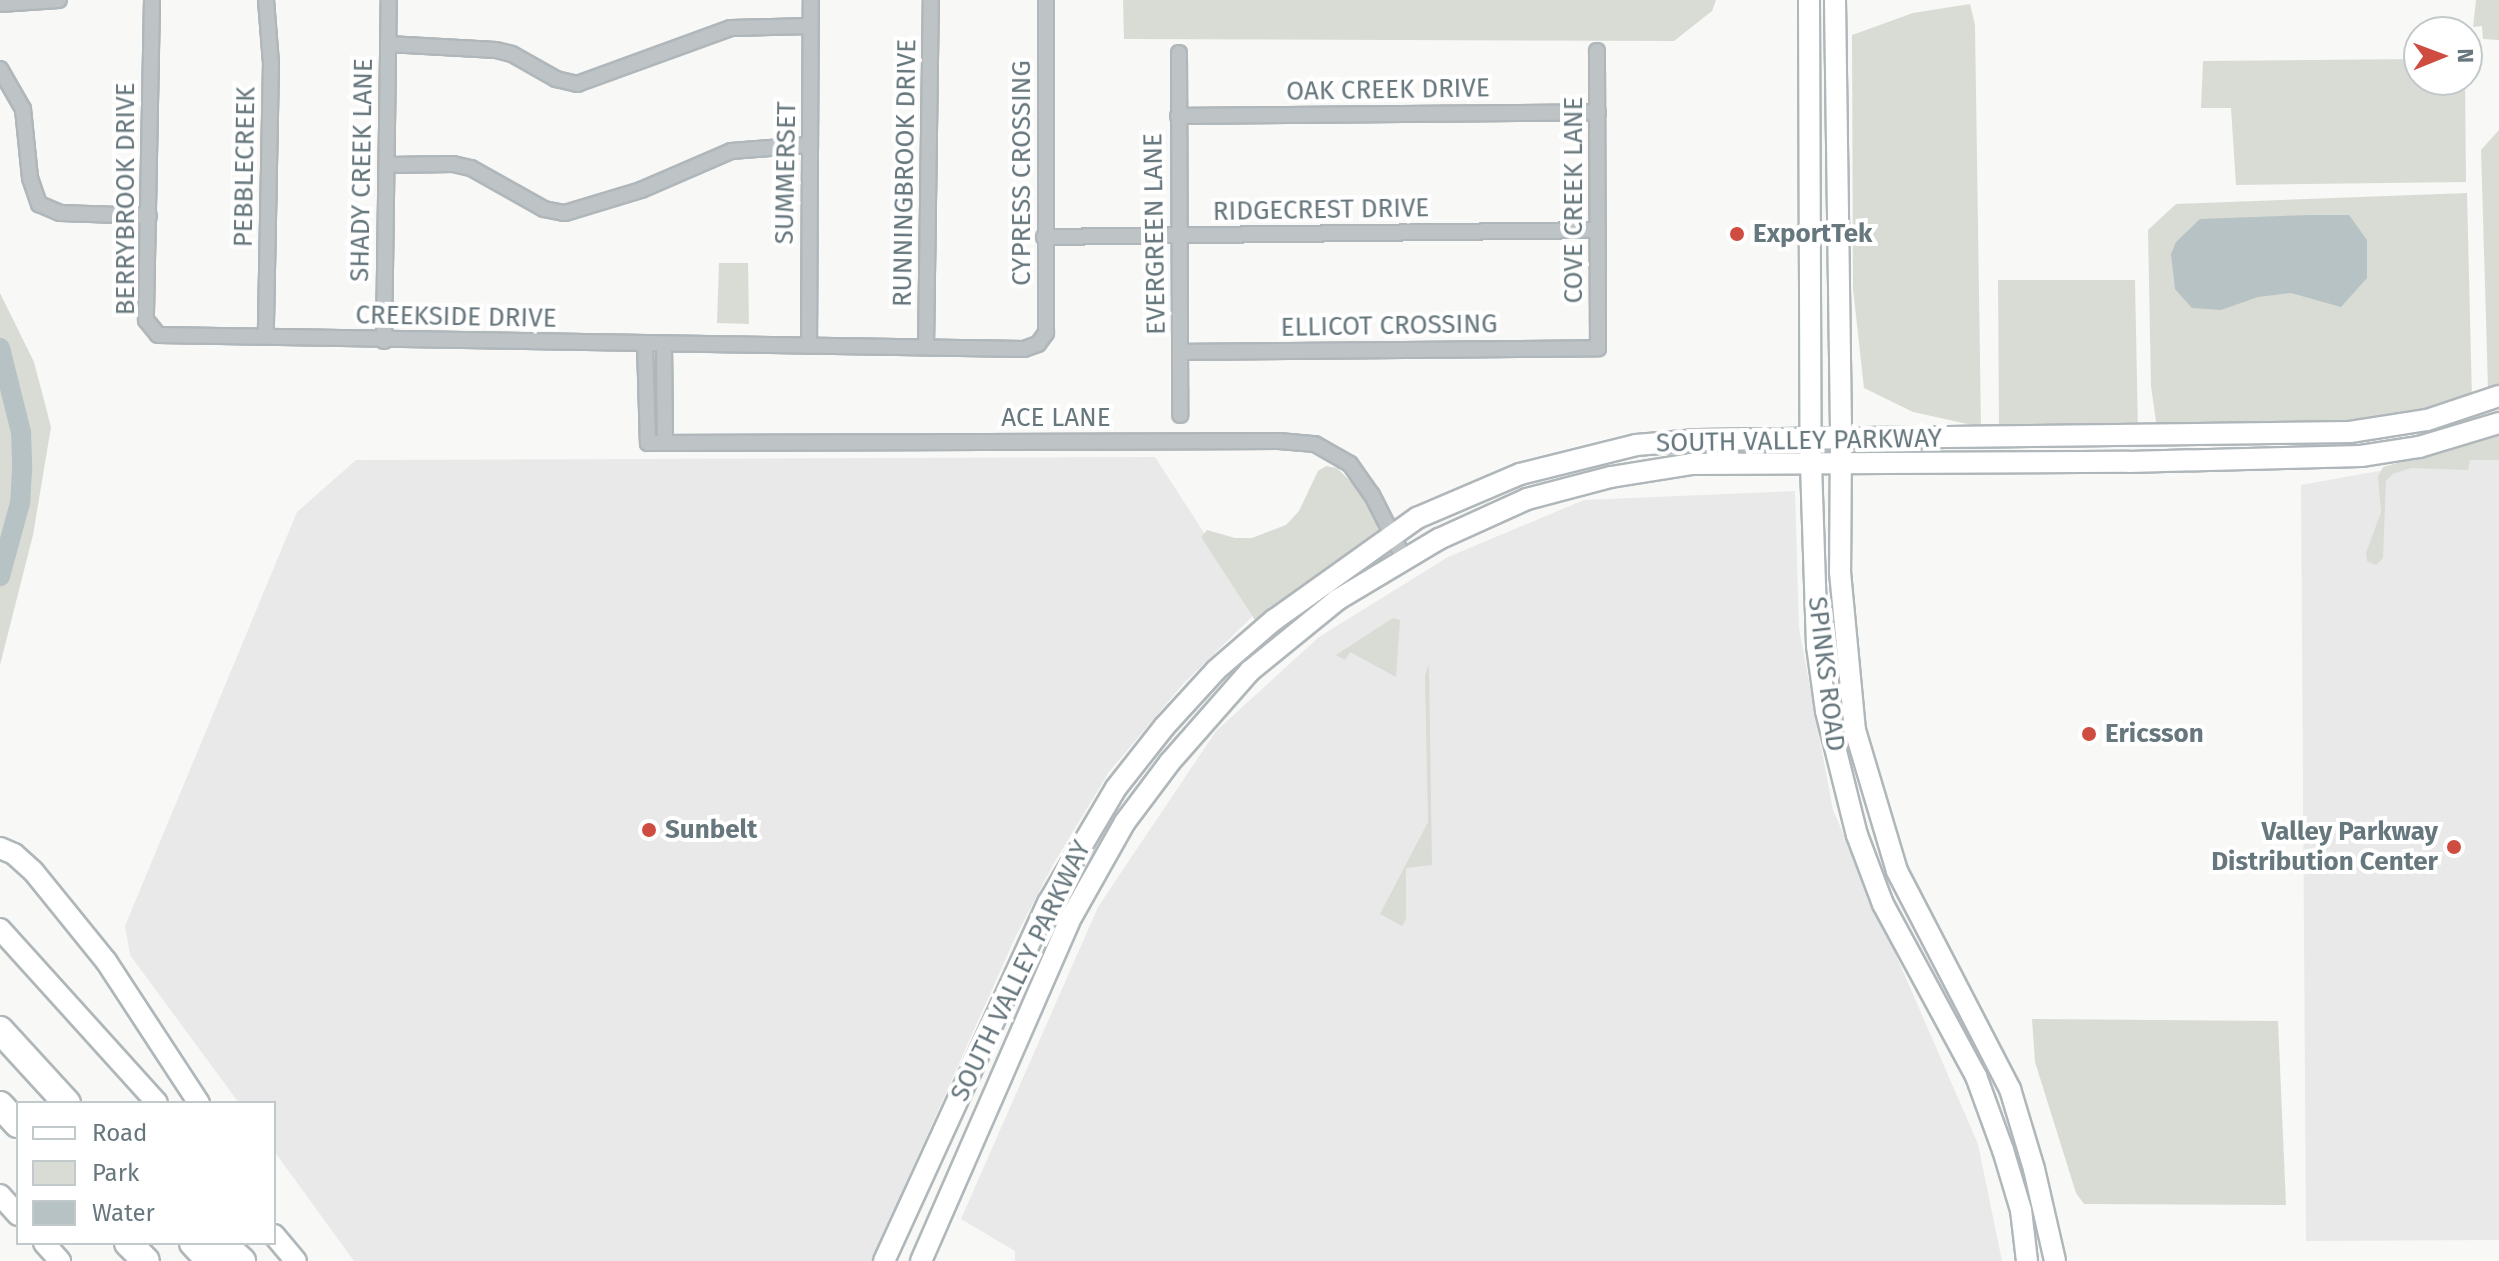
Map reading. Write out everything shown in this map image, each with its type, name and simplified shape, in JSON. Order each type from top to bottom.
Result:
[{"type":"highway","points":[[0,1030],[68,1101]]},
{"type":"highway","points":[[0,1105],[16,1122]]},
{"type":"highway","points":[[130,1245],[146,1261]]},
{"type":"highway","points":[[195,1245],[210,1261]]},
{"type":"highway","points":[[224,1245],[242,1261]]},
{"type":"main road","name":"SPINKS ROAD","points":[[1809,0],[1811,464],[1817,646],[1835,751],[1857,835],[1883,904],[1976,1076],[2021,1210],[2027,1261]]},
{"type":"main road","name":"SPINKS ROAD","points":[[1835,0],[1840,572],[1855,730],[1897,871],[2010,1089],[2043,1204],[2055,1261]]},
{"type":"main road","points":[[1811,122],[1837,122]]},
{"type":"main road","name":"SOUTH VALLEY PARKWAY","points":[[888,1254],[1048,903],[1116,788],[1216,670],[1274,620],[1393,535],[1459,498],[1520,474],[1578,457],[1636,445],[1697,440],[2144,437],[2361,431],[2427,420],[2499,396]]},
{"type":"main road","name":"SOUTH VALLEY PARKWAY","points":[[920,1261],[1072,916],[1113,840],[1170,762],[1250,671],[1337,600],[1404,558],[1527,499],[1611,477],[1691,464],[2145,462],[2361,456],[2419,447],[2499,423]]},
{"type":"main road","points":[[2361,431],[2361,456]]},
{"type":"main road","points":[[2144,437],[2145,462]]},
{"type":"main road","points":[[1149,747],[1170,762]]},
{"type":"main road","points":[[0,848],[14,854],[33,871],[106,961],[198,1101]]},
{"type":"main road","points":[[0,929],[155,1101]]},
{"type":"main road","points":[[1931,996],[1956,982]]},
{"type":"main road","points":[[0,1195],[16,1213]]},
{"type":"main road","points":[[2021,1210],[2043,1204]]},
{"type":"main road","points":[[277,1236],[296,1261]]},
{"type":"main road","points":[[46,1245],[60,1261]]},
{"type":"main road","points":[[888,1254],[920,1261]]},
{"type":"street","points":[[0,4],[59,0]]},
{"type":"street","name":"BERRYBROOK DRIVE","points":[[152,0],[148,326],[158,335],[266,335]]},
{"type":"street","name":"PEBBLECREEK","points":[[266,0],[271,63],[266,335]]},
{"type":"street","name":"SHADY CREEK LANE","points":[[384,341],[389,0]]},
{"type":"street","name":"SUMMERSET","points":[[809,346],[811,0]]},
{"type":"street","name":"RUNNINGBROOK DRIVE","points":[[926,347],[931,0]]},
{"type":"street","name":"CYPRESS CROSSING","points":[[1038,344],[1046,333],[1046,0]]},
{"type":"street","points":[[388,44],[496,50],[512,54],[556,79],[577,84],[731,28],[811,26]]},
{"type":"street","name":"COVE CREEK LANE","points":[[1597,51],[1598,348]]},
{"type":"street","name":"EVERGREEN LANE","points":[[1179,53],[1180,415]]},
{"type":"street","points":[[0,69],[23,109],[30,178],[39,204],[60,213],[149,216]]},
{"type":"street","name":"OAK CREEK DRIVE","points":[[1178,116],[1598,112]]},
{"type":"street","points":[[388,165],[453,164],[471,168],[544,209],[565,213],[641,190],[731,151],[809,145]]},
{"type":"street","name":"RIDGECREST DRIVE","points":[[1044,237],[1598,230]]},
{"type":"street","name":"CREEKSIDE DRIVE","points":[[266,335],[384,341],[1024,349],[1038,344]]},
{"type":"street","name":"ACE LANE","points":[[645,344],[648,443],[1279,441],[1315,444],[1350,464],[1372,495],[1404,558]]},
{"type":"street","points":[[664,344],[665,443]]},
{"type":"street","name":"ELLICOT CROSSING","points":[[1180,352],[1598,348]]},
{"type":"shaded area","points":[[2462,456],[2499,457],[2499,1240],[2306,1241],[2301,485]]},
{"type":"shaded area","points":[[1155,457],[1256,613],[1184,683],[1109,772],[1054,863],[1015,938],[871,1261],[354,1261],[276,1154],[276,1101],[238,1101],[130,955],[125,926],[297,512],[356,460]]},
{"type":"shaded area","points":[[1795,491],[1799,628],[1833,810],[1978,1144],[2002,1261],[1015,1261],[1015,1251],[961,1219],[1098,907],[1216,731],[1319,637],[1448,557],[1584,500]]},
{"type":"green space","points":[[1123,0],[1716,0],[1712,11],[1674,41],[1124,39]]},
{"type":"green space","points":[[2476,0],[2499,0],[2499,40],[2483,39],[2483,16],[2474,16]]},
{"type":"green space","points":[[1970,4],[1975,25],[1981,427],[1913,412],[1864,388],[1853,289],[1852,35],[1913,13]]},
{"type":"green space","points":[[2403,59],[2403,96],[2465,96],[2466,182],[2236,185],[2231,108],[2201,108],[2203,61]]},
{"type":"green space","points":[[2499,130],[2499,389],[2494,389],[2488,387],[2481,150]]},
{"type":"green space","points":[[2467,193],[2472,399],[2416,417],[2335,426],[2157,429],[2151,386],[2148,230],[2176,204]]},
{"type":"green space","points":[[719,263],[748,263],[749,324],[717,323]]},
{"type":"green space","points":[[1998,280],[2135,280],[2138,432],[2005,430],[1999,424]]},
{"type":"green space","points":[[0,293],[34,362],[51,427],[33,535],[0,665]]},
{"type":"green space","points":[[2499,434],[2499,460],[2470,460],[2468,470],[2411,468],[2393,474],[2386,481],[2383,558],[2376,565],[2367,561],[2366,553],[2381,512],[2378,477],[2383,467]]},
{"type":"green space","points":[[1326,466],[1337,468],[1357,488],[1376,519],[1379,535],[1261,622],[1255,620],[1201,537],[1207,530],[1235,538],[1252,538],[1286,525],[1299,511],[1318,471]]},
{"type":"green space","points":[[1393,618],[1400,620],[1396,677],[1350,652],[1345,660],[1336,655]]},
{"type":"green space","points":[[1429,664],[1432,865],[1406,868],[1406,919],[1402,926],[1380,914],[1428,822],[1425,675]]},
{"type":"green space","points":[[2032,1019],[2278,1021],[2286,1205],[2084,1204],[2076,1193],[2035,1062]]},
{"type":"water","points":[[2349,215],[2367,240],[2367,278],[2341,307],[2291,293],[2258,297],[2221,310],[2192,308],[2175,289],[2171,254],[2176,242],[2200,219]]},
{"type":"waterway","points":[[0,348],[21,432],[22,469],[20,503],[0,576]]},
{"type":"place","name":"ExportTek","points":[[1737,234]]},
{"type":"place","name":"Ericsson","points":[[2089,734]]},
{"type":"place","name":"Sunbelt","points":[[649,830]]},
{"type":"place","name":"Valley Parkway Distribution Center","points":[[2454,847]]}]
